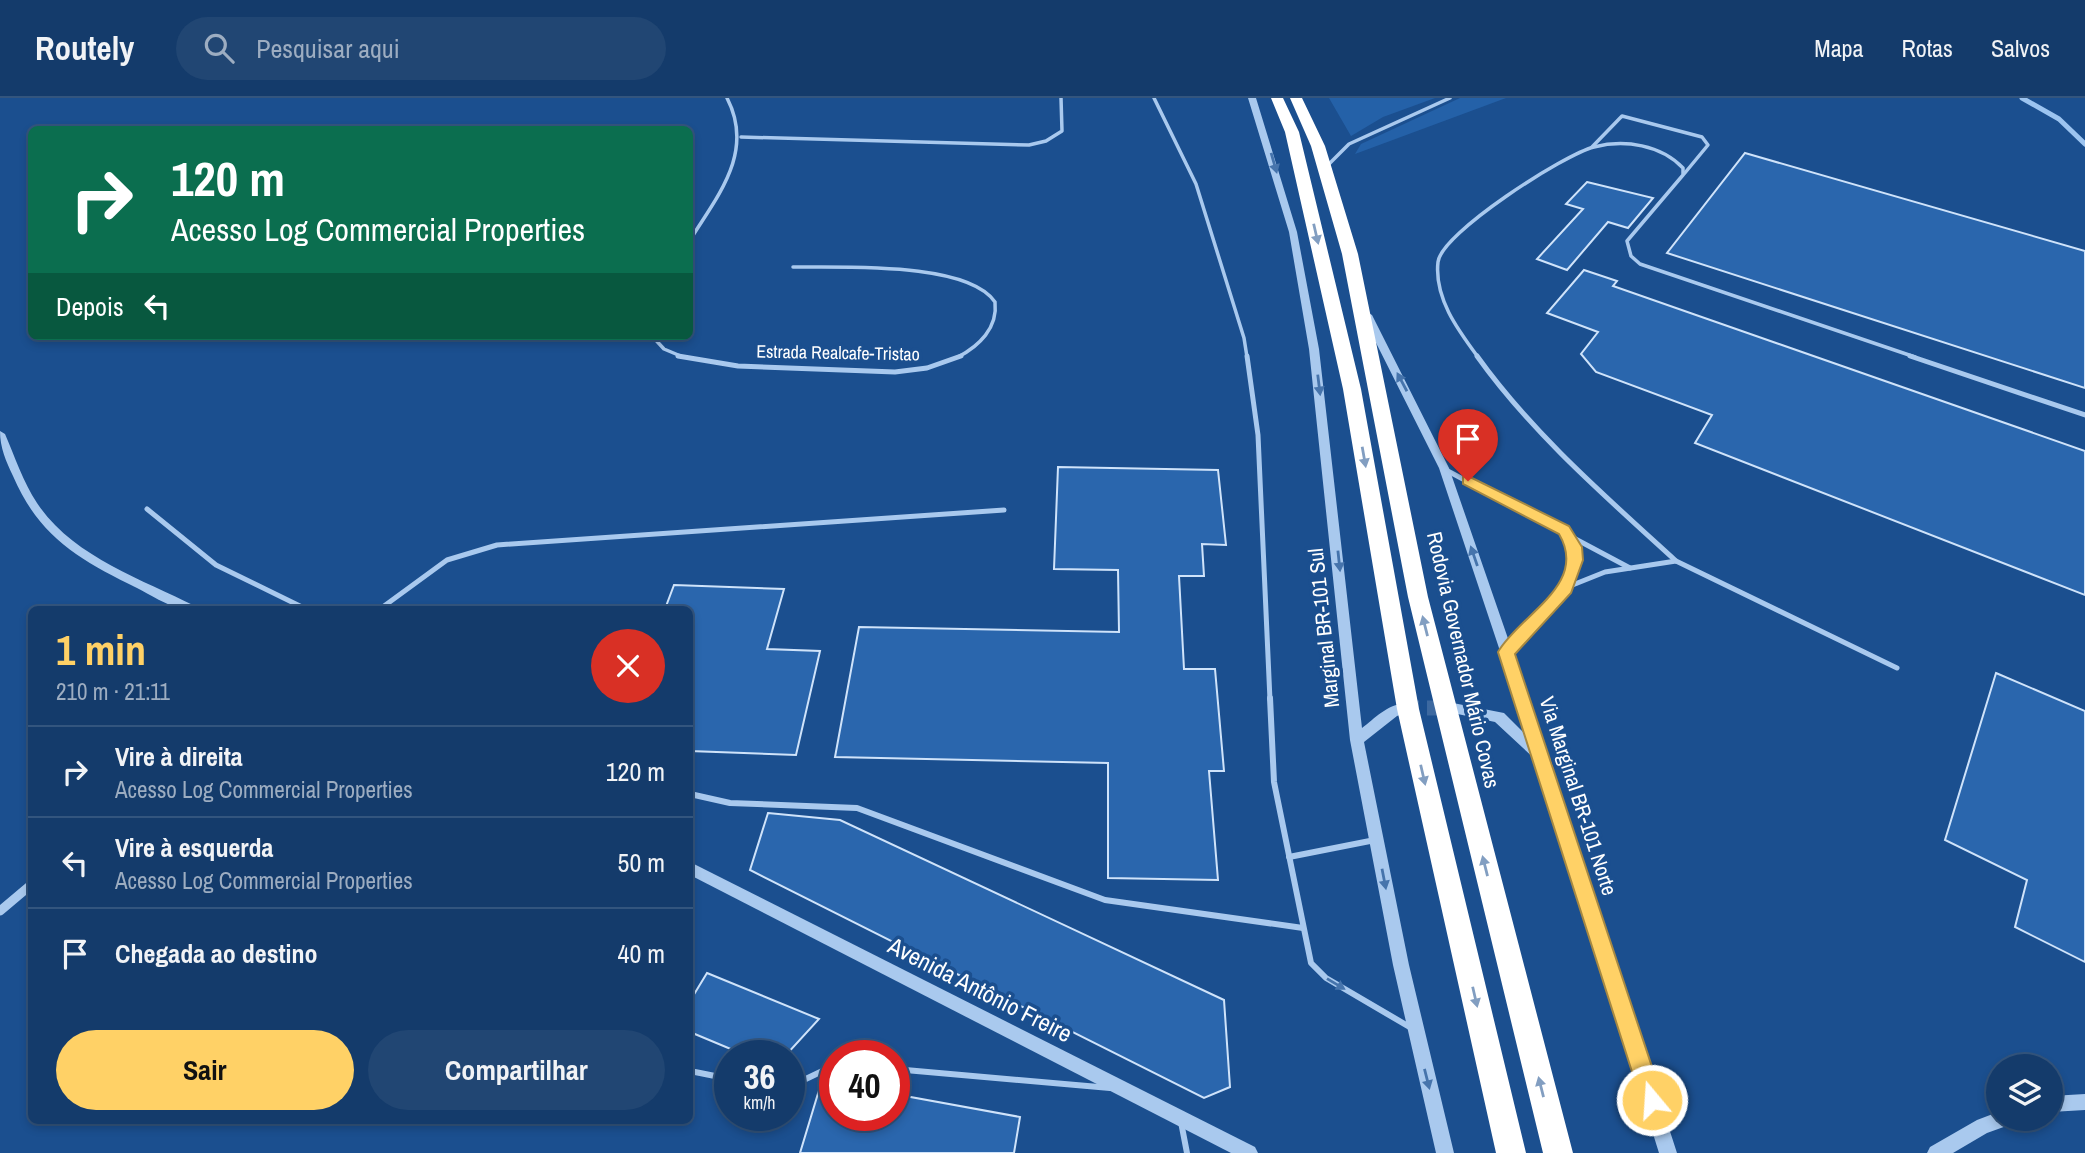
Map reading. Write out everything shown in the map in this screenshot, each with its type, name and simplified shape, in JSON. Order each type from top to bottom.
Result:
[{"type":"highway","points":[[1277,98],[1292,132],[1352,389],[1408,709],[1511,1153]]},
{"type":"highway","name":"Rodovia Governador Mário Covas","points":[[1296,98],[1324,168],[1361,305],[1418,597],[1558,1153]]},
{"type":"street","name":"Marginal BR-101 Sul","points":[[1252,98],[1293,232],[1314,349],[1357,740],[1416,1031],[1445,1153]]},
{"type":"street","name":"Via Marginal BR-101 Norte","points":[[1361,305],[1444,468],[1543,760],[1668,1153]]},
{"type":"street","points":[[0,434],[34,508],[58,535],[98,561],[185,606]]},
{"type":"street","points":[[1357,740],[1392,712],[1403,708]]},
{"type":"street","points":[[1453,708],[1499,717],[1543,760]]},
{"type":"street","name":"Avenida Antônio Freire","points":[[693,870],[1249,1153]]},
{"type":"street","points":[[0,911],[28,887]]},
{"type":"street","points":[[2063,1103],[2085,1101]]},
{"type":"street","points":[[1936,1153],[1986,1125]]},
{"type":"lane","points":[[693,235],[732,164],[741,137],[736,113],[727,98]]},
{"type":"lane","points":[[741,137],[1028,145],[1046,141],[1062,131],[1061,98]]},
{"type":"lane","points":[[1154,98],[1196,184],[1244,338],[1258,435],[1274,782],[1311,963],[1326,978],[1416,1031]]},
{"type":"lane","points":[[1324,168],[1349,144],[1450,98]]},
{"type":"lane","points":[[1897,668],[1676,561],[1527,420],[1448,314],[1435,282],[1438,258],[1474,219],[1592,148],[1622,116],[1702,137],[1708,141],[1708,145],[1627,241],[1630,256],[1640,264],[2085,415]]},
{"type":"lane","points":[[1592,148],[1624,144],[1656,150],[1678,161],[1683,168],[1683,175]]},
{"type":"lane","name":"Estrada Realcafe-Tristao","points":[[656,340],[664,349],[689,359],[720,365],[904,371],[941,365],[977,345],[992,325],[994,300],[985,290],[948,276],[793,267]]},
{"type":"lane","points":[[1444,468],[1564,530],[1630,568]]},
{"type":"lane","points":[[147,509],[216,565],[300,606]]},
{"type":"lane","points":[[384,606],[436,563],[463,551],[497,544],[1004,510]]},
{"type":"lane","points":[[1564,530],[1574,547],[1575,560],[1565,589]]},
{"type":"lane","points":[[1506,652],[1565,589],[1605,572],[1676,561]]},
{"type":"lane","points":[[693,795],[746,804],[818,803],[857,808],[1105,900],[1303,928]]},
{"type":"lane","points":[[1289,857],[1376,840]]},
{"type":"lane","points":[[910,1070],[1123,1089]]},
{"type":"lane","points":[[693,1071],[714,1075]]},
{"type":"lane","points":[[1181,1119],[1187,1153]]},
{"type":"shaded area","points":[[1329,98],[1435,98],[1383,117],[1351,136]]},
{"type":"shaded area","points":[[1460,98],[1506,98],[1355,154],[1361,144]]},
{"type":"building","points":[[1745,153],[2085,251],[2085,388],[1667,253]]},
{"type":"building","points":[[1587,182],[1653,198],[1628,228],[1608,222],[1567,270],[1537,259],[1583,209],[1566,204]]},
{"type":"building","points":[[1584,270],[1617,281],[1613,286],[2085,451],[2085,595],[1695,443],[1712,415],[1596,372],[1581,354],[1598,332],[1547,313]]},
{"type":"building","points":[[1058,467],[1218,470],[1226,545],[1202,544],[1204,576],[1179,576],[1184,669],[1215,669],[1224,771],[1209,771],[1218,880],[1108,878],[1108,763],[835,757],[859,627],[1119,632],[1118,570],[1054,569]]},
{"type":"building","points":[[674,585],[784,589],[767,649],[820,651],[796,755],[693,751],[693,606],[666,606]]},
{"type":"building","points":[[1996,673],[2085,711],[2085,962],[2015,927],[2027,880],[1945,840]]},
{"type":"building","points":[[768,813],[840,820],[1224,1000],[1230,1087],[1204,1098],[750,870]]},
{"type":"building","points":[[707,973],[819,1019],[800,1040],[714,1042],[693,1033],[693,996]]},
{"type":"building","points":[[819,1090],[819,1131],[910,1131],[910,1097],[1020,1117],[1014,1153],[800,1153]]},
{"type":"waterway","points":[[2022,98],[2059,119],[2085,144]]},
{"type":"tunnel","points":[[1404,708],[1449,708]]},
{"type":"route","points":[[1468,481],[1564,530],[1574,547],[1575,560],[1565,589],[1506,652],[1652,1100]]}]
